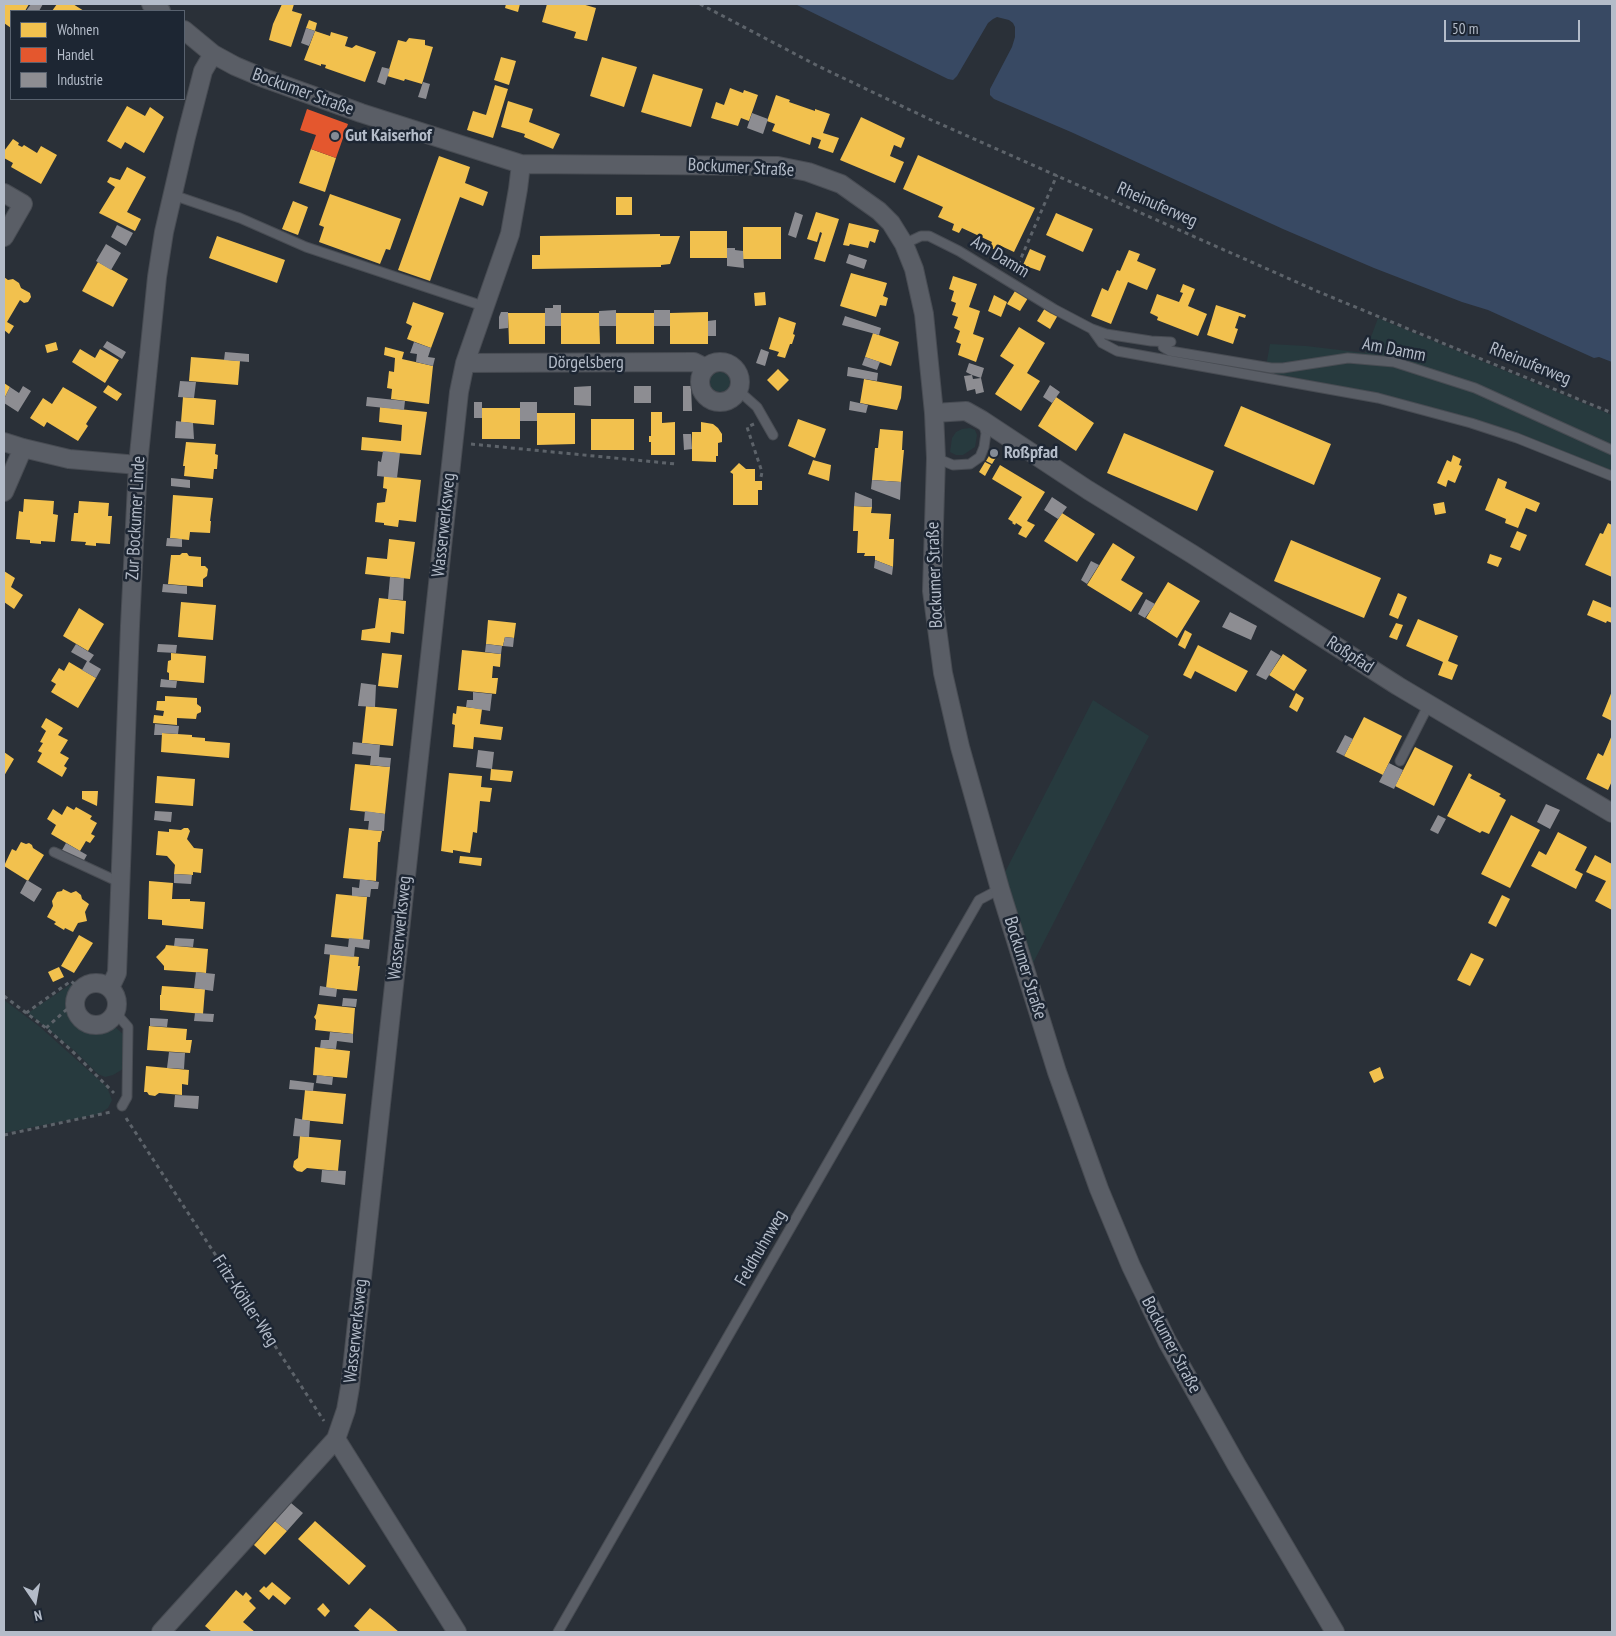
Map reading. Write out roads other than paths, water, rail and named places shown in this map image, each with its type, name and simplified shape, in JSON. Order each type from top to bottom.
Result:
[{"type":"street","name":"Bockumer Straße","points":[[185,31],[213,54],[261,77],[343,107],[520,164],[778,166],[808,172],[841,184],[879,211],[891,223],[904,244],[914,269],[924,314],[934,413],[936,458],[932,591],[943,673],[960,747],[1000,889],[1057,1072],[1099,1189],[1131,1266],[1176,1357],[1236,1464],[1335,1632]]},
{"type":"street","name":"Zur Bockumer Linde","points":[[110,988],[117,973],[138,465],[157,277],[173,195],[204,72],[213,54]]},
{"type":"street","name":"Wasserwerksweg","points":[[161,1632],[336,1439],[346,1410],[459,392],[465,363],[510,234],[518,189],[520,164]]},
{"type":"street","points":[[4,193],[23,204],[4,235]]},
{"type":"street","name":"Dörgelsberg","points":[[465,363],[694,362],[706,368],[718,362],[732,366],[739,376],[740,384],[738,391]]},
{"type":"street","points":[[706,368],[700,380],[701,388],[711,400],[718,402],[728,401],[738,391]]},
{"type":"street","name":"Roßpfad","points":[[934,413],[966,411],[982,420],[1088,490],[1429,704],[1612,811]]},
{"type":"street","points":[[4,442],[70,459],[138,465]]},
{"type":"street","points":[[4,492],[23,448]]},
{"type":"street","points":[[98,983],[110,988],[117,999],[115,1012],[106,1022],[94,1024],[82,1019],[76,1008],[77,995],[81,990],[86,986],[98,983]]},
{"type":"street","points":[[336,1439],[457,1632]]},
{"type":"lane","points":[[173,195],[240,218],[306,247],[486,307]]},
{"type":"lane","name":"Am Damm","points":[[904,244],[921,236],[928,236],[959,251],[1054,309],[1092,329],[1106,334],[1167,342],[1163,347],[1170,351],[1272,368],[1348,358],[1394,362],[1475,388],[1612,450]]},
{"type":"lane","points":[[1092,329],[1102,343],[1117,351],[1378,398],[1471,423],[1517,438],[1612,476]]},
{"type":"lane","points":[[738,391],[757,408],[773,435]]},
{"type":"lane","points":[[936,458],[953,465],[970,464],[980,457],[986,433],[982,420]]},
{"type":"lane","points":[[1400,761],[1429,704]]},
{"type":"lane","points":[[54,852],[121,883]]},
{"type":"lane","name":"Feldhuhnweg","points":[[558,1632],[980,900],[1000,889]]},
{"type":"lane","points":[[115,1012],[128,1027],[127,1097],[122,1106]]},
{"type":"water","points":[[795,4],[1612,4],[1612,362],[1599,357],[1594,358],[1488,310],[1374,268],[994,99],[990,95],[990,89],[1012,47],[1015,37],[1015,27],[1009,20],[997,17],[988,23],[953,80]]},
{"type":"place","name":"Gut Kaiserhof","points":[[335,136]]},
{"type":"place","name":"Roßpfad","points":[[994,453]]}]
